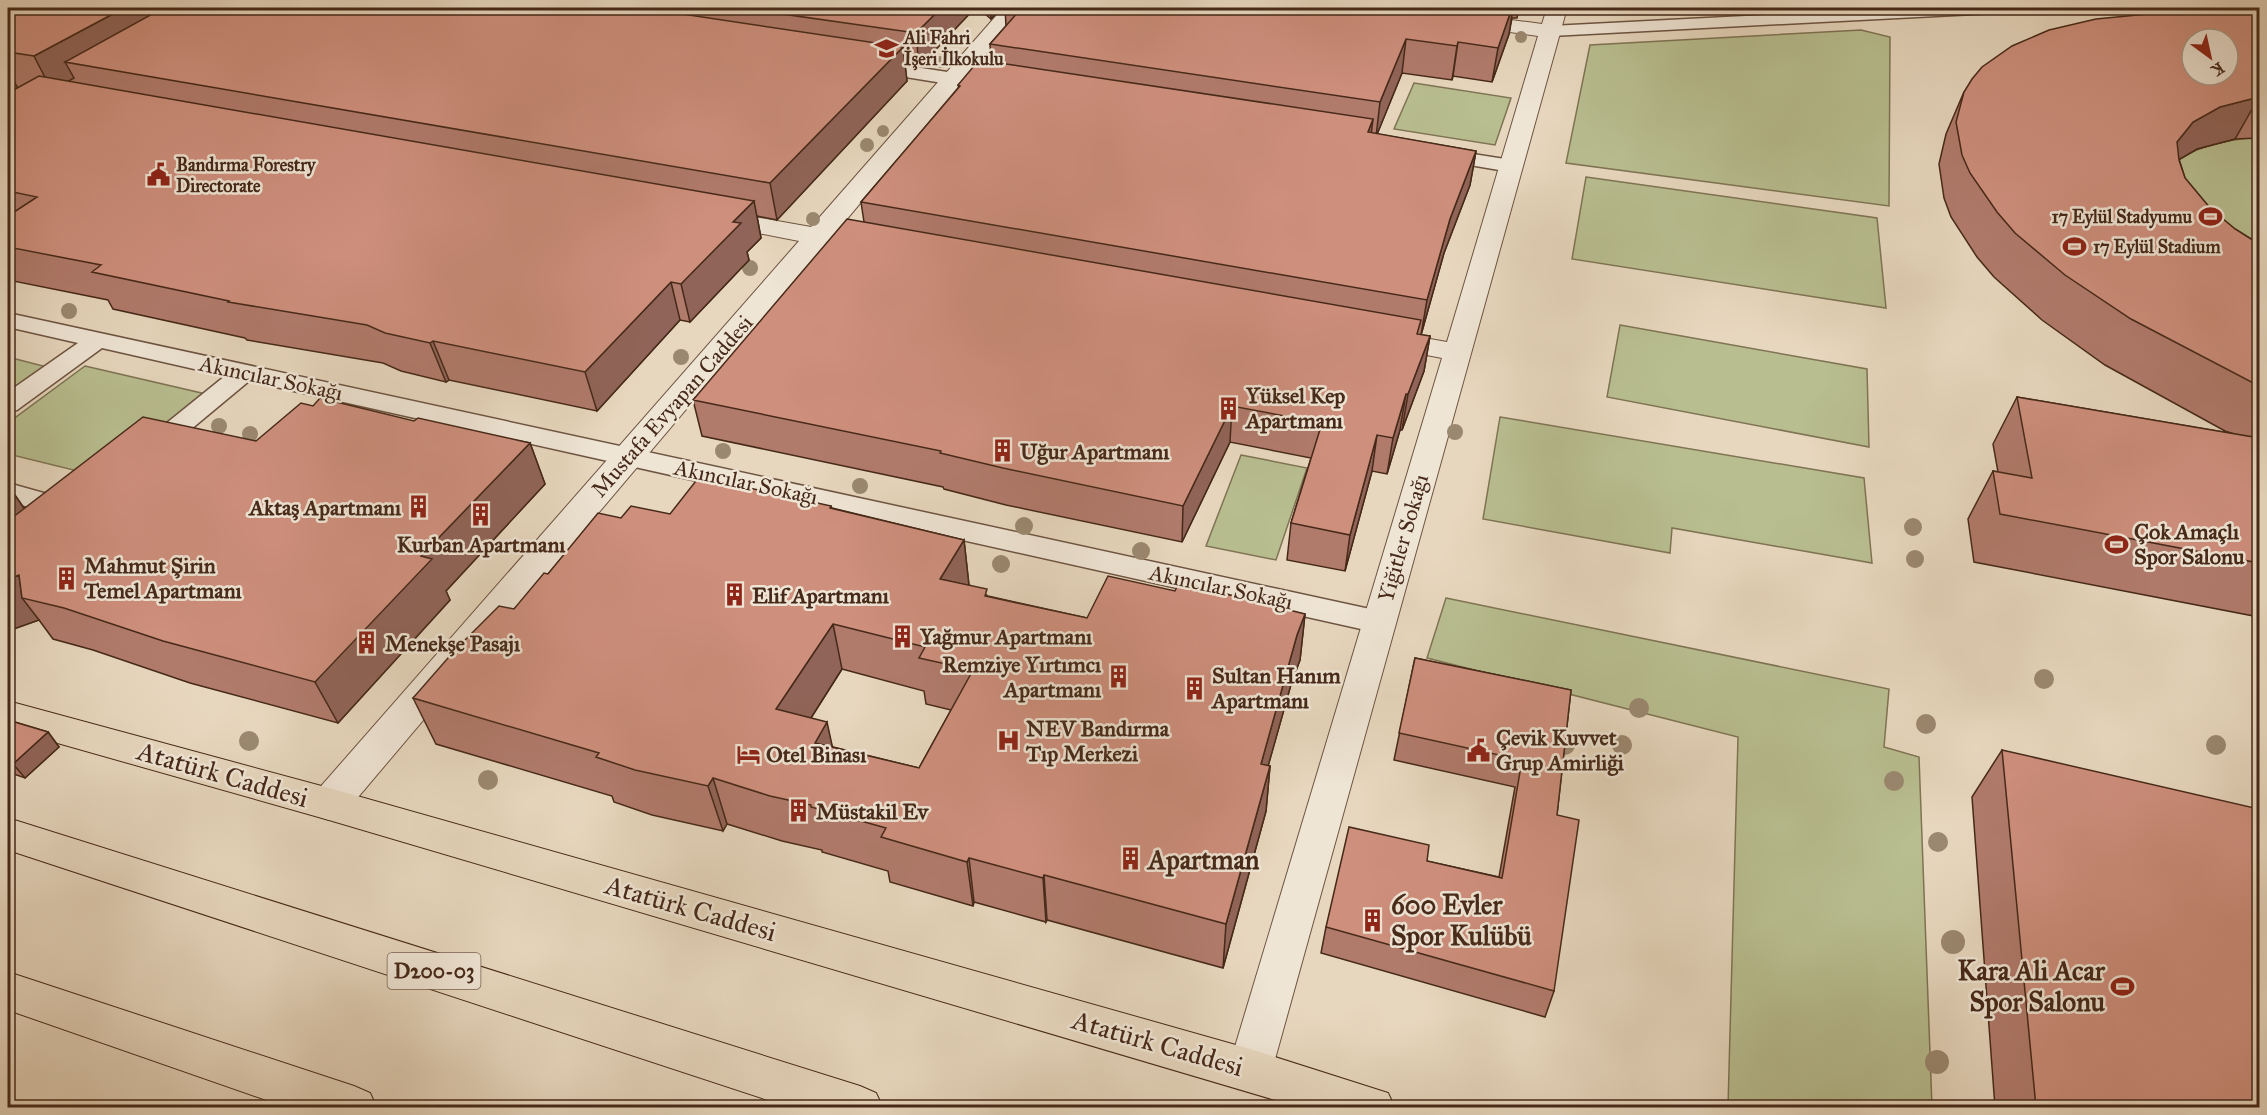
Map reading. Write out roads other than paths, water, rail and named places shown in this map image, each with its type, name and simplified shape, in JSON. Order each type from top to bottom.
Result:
[{"type":"main road","name":"Atatürk Caddesi","points":[[8,715],[329,804],[1372,1107]]},
{"type":"main road","name":"D200-03","points":[[8,834],[860,1107]]},
{"type":"main road","points":[[8,991],[354,1107]]},
{"type":"street","name":"Mustafa Evyapan Caddesi","points":[[329,804],[1014,8]]},
{"type":"street","points":[[1378,8],[1554,19]]},
{"type":"street","name":"Yiğitler Sokağı","points":[[1250,1070],[1554,19]]},
{"type":"street","points":[[689,213],[900,251]]},
{"type":"street","points":[[1364,335],[1457,352]]},
{"type":"lane","points":[[1554,19],[1994,8]]},
{"type":"lane","points":[[848,63],[1000,86]]},
{"type":"lane","points":[[1418,151],[1511,166]]},
{"type":"lane","name":"Akıncılar Sokağı","points":[[8,320],[1379,622]]},
{"type":"lane","points":[[8,404],[98,340]]},
{"type":"lane","points":[[129,467],[245,372]]},
{"type":"lane","points":[[8,492],[84,504],[50,532]]},
{"type":"place","name":"Ali Fahri İşeri İlkokulu","points":[[886,48]]},
{"type":"place","name":"Bandırma Forestry Directorate","points":[[158,175]]},
{"type":"place","name":"17 Eylül Stadyumu","points":[[2210,217]]},
{"type":"place","name":"17 Eylül Stadium","points":[[2075,247]]},
{"type":"place","name":"Yüksel Kep Apartmanı","points":[[1228,408]]},
{"type":"place","name":"Uğur Apartmanı","points":[[1002,451]]},
{"type":"place","name":"Aktaş Apartmanı","points":[[419,507]]},
{"type":"place","name":"Kurban Apartmanı","points":[[481,515]]},
{"type":"place","name":"Çok Amaçlı Spor Salonu","points":[[2116,544]]},
{"type":"place","name":"Mahmut Şirin Temel Apartmanı","points":[[66,578]]},
{"type":"place","name":"Elif Apartmanı","points":[[734,595]]},
{"type":"place","name":"Yağmur Apartmanı","points":[[902,636]]},
{"type":"place","name":"Menekşe Pasajı","points":[[367,643]]},
{"type":"place","name":"Remziye Yırtımcı Apartmanı","points":[[1119,677]]},
{"type":"place","name":"Sultan Hanım Apartmanı","points":[[1194,688]]},
{"type":"place","name":"NEV Bandırma Tıp Merkezi","points":[[1008,741]]},
{"type":"place","name":"Çevik Kuvvet Grup Amirliği","points":[[1478,750]]},
{"type":"place","name":"Otel Binası","points":[[748,754]]},
{"type":"place","name":"Müstakil Ev","points":[[798,811]]},
{"type":"place","name":"Apartman","points":[[1130,859]]},
{"type":"place","name":"600 Evler Spor Kulübü","points":[[1373,920]]},
{"type":"place","name":"Kara Ali Acar Spor Salonu","points":[[2123,986]]}]
